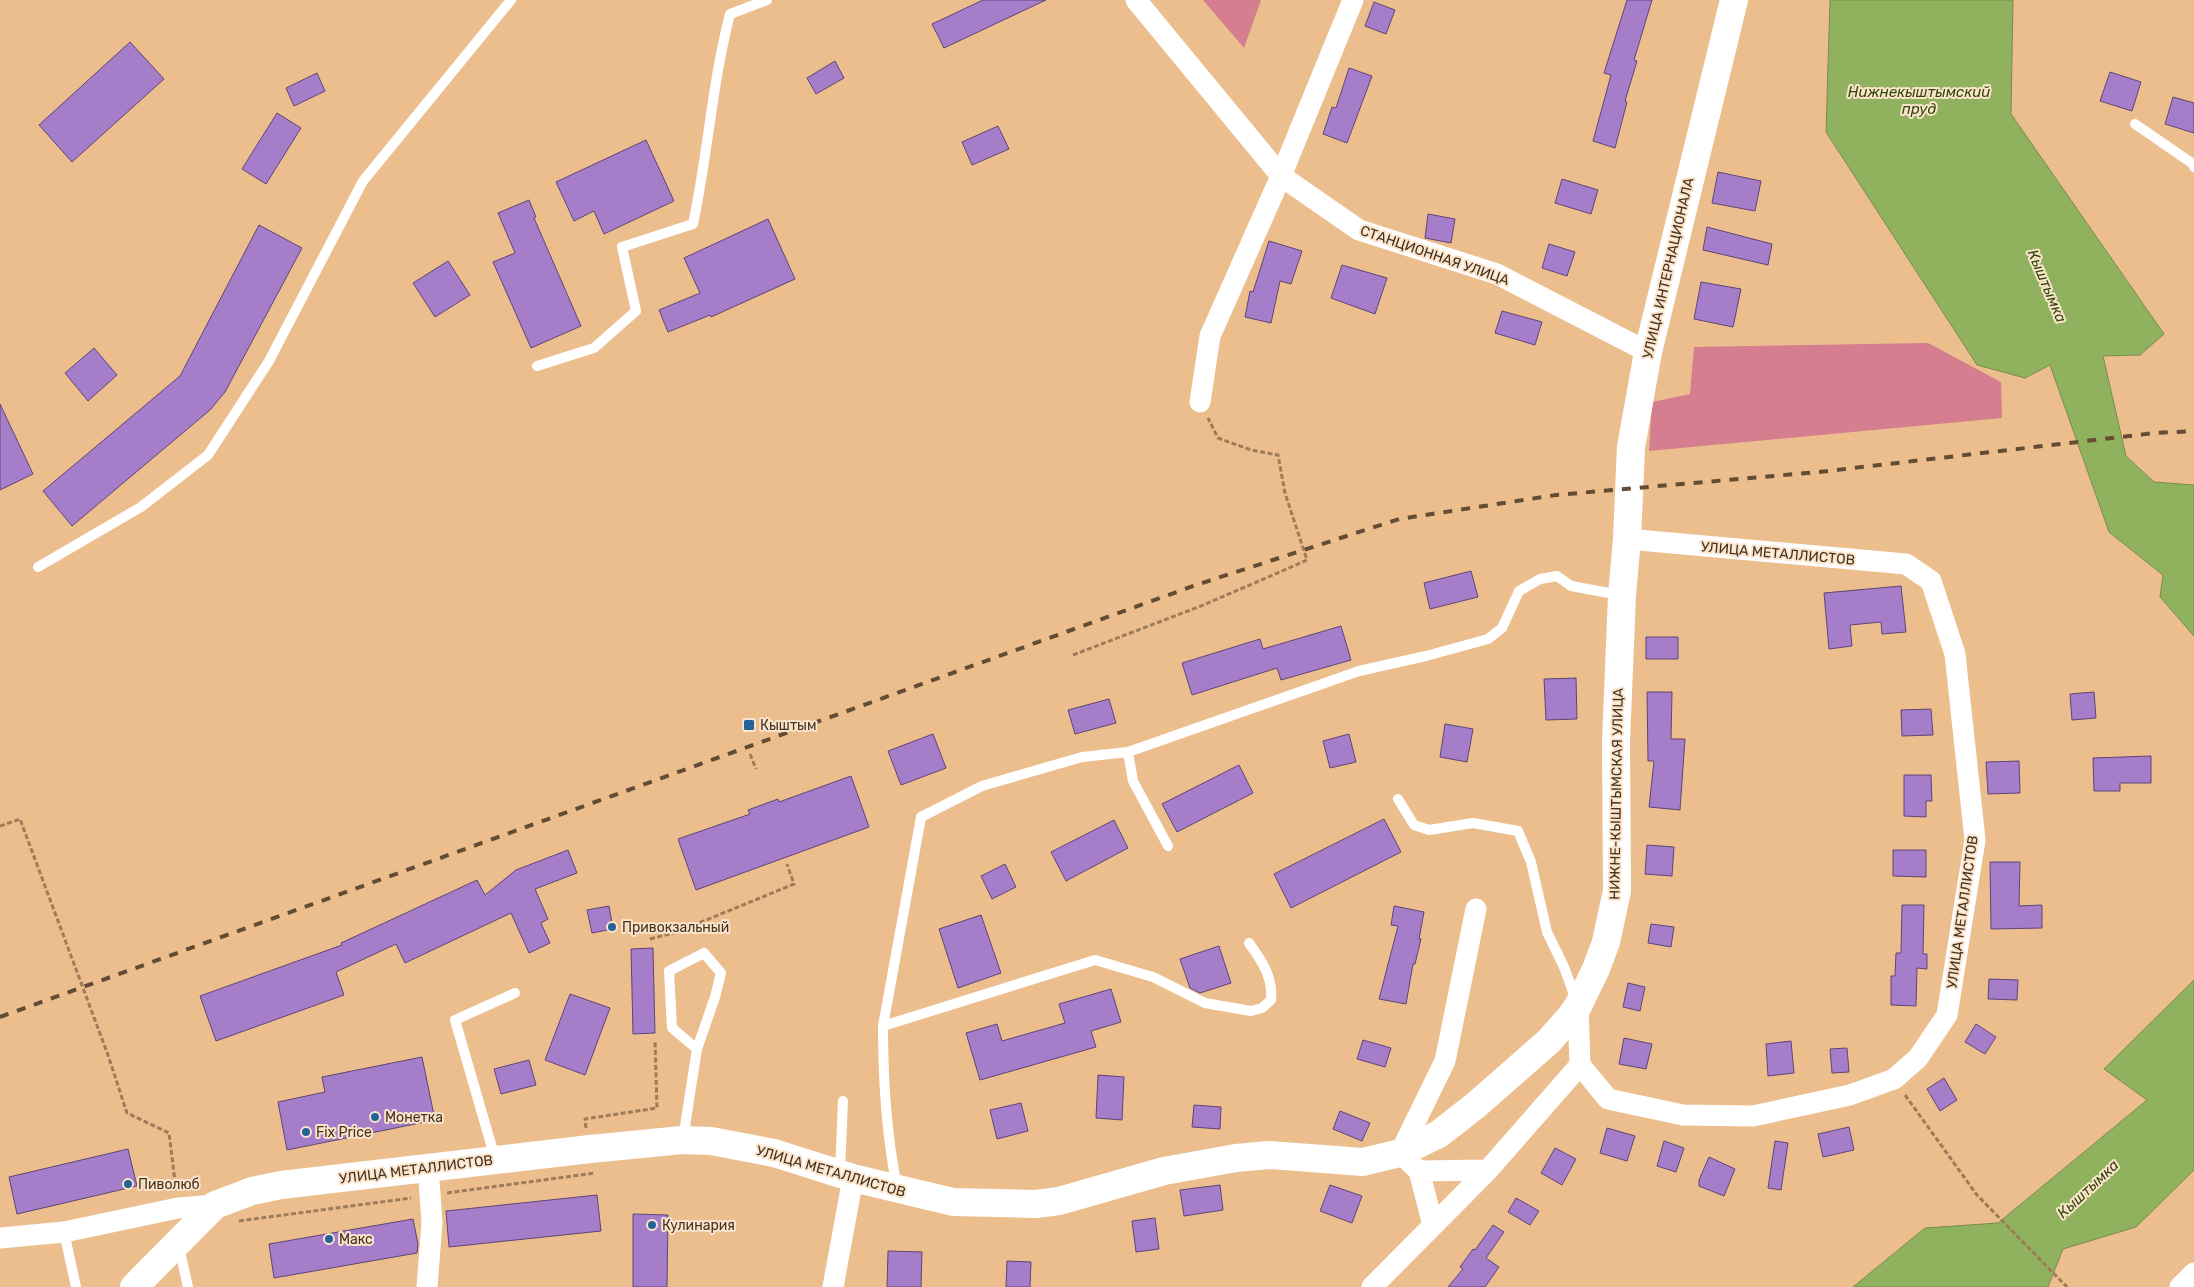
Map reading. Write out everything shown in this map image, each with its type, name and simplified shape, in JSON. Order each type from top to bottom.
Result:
[{"type":"main road","name":"УЛИЦА ИНТЕРНАЦИОНАЛА","points":[[1627,540],[1631,447],[1648,352],[1734,0]]},
{"type":"main road","name":"НИЖНЕ-КЫШТЫМСКАЯ УЛИЦА","points":[[1578,1006],[1596,970],[1606,942],[1617,891],[1616,742],[1622,595],[1627,540]]},
{"type":"main road","name":"УЛИЦА МЕТАЛЛИСТОВ","points":[[215,1205],[252,1191],[281,1185],[495,1159],[682,1140],[711,1141],[774,1153],[897,1190],[953,1202],[1036,1204],[1059,1201],[1164,1171],[1236,1158],[1269,1155],[1362,1162],[1410,1162],[1439,1134],[1476,1105],[1549,1041],[1578,1006]]},
{"type":"main road","points":[[134,1287],[215,1205]]},
{"type":"street","name":"СТАНЦИОННАЯ УЛИЦА","points":[[1136,0],[1281,176],[1359,230],[1497,274],[1648,352]]},
{"type":"street","points":[[1200,402],[1210,336],[1281,176],[1353,0]]},
{"type":"street","name":"УЛИЦА МЕТАЛЛИСТОВ","points":[[1580,1065],[1608,1099],[1683,1116],[1753,1116],[1850,1095],[1894,1079],[1918,1058],[1947,1015],[1975,840],[1955,654],[1931,581],[1906,564],[1627,540]]},
{"type":"street","points":[[1433,1225],[1410,1162],[1445,1061],[1476,908]]},
{"type":"street","name":"НИЖНЕ-КЫШТЫМСКАЯ УЛИЦА","points":[[1578,1006],[1580,1065]]},
{"type":"street","points":[[1372,1287],[1488,1170],[1580,1065]]},
{"type":"street","points":[[1410,1162],[1488,1170]]},
{"type":"street","points":[[427,1287],[432,1222],[428,1167]]},
{"type":"street","points":[[834,1287],[847,1175]]},
{"type":"street","name":"УЛИЦА МЕТАЛЛИСТОВ","points":[[0,1238],[64,1232],[178,1208],[215,1205]]},
{"type":"street","points":[[2180,1287],[2194,1273]]},
{"type":"lane","points":[[38,567],[141,507],[208,455],[270,361],[363,181],[511,0]]},
{"type":"lane","points":[[537,366],[594,348],[636,311],[622,246],[693,224],[702,180],[720,54],[730,14],[766,0]]},
{"type":"lane","points":[[2135,124],[2193,164],[2194,167]]},
{"type":"lane","points":[[897,1190],[888,1146],[883,1087],[883,1026],[921,817],[982,786],[1082,757],[1128,752],[1359,671],[1426,656],[1488,639],[1502,628],[1519,591],[1540,579],[1557,576],[1571,586],[1622,595]]},
{"type":"lane","points":[[1128,752],[1133,782],[1168,846]]},
{"type":"lane","points":[[1398,799],[1414,825],[1429,830],[1473,824],[1518,831],[1531,862],[1547,932],[1564,967],[1578,1006]]},
{"type":"lane","points":[[883,1026],[1095,960],[1153,977],[1206,1003],[1251,1011],[1262,1008],[1271,1000],[1272,988],[1264,963],[1248,943]]},
{"type":"lane","points":[[682,1140],[697,1048],[716,996],[721,973],[704,953],[669,971],[672,1028],[697,1048]]},
{"type":"lane","points":[[495,1159],[455,1020],[515,992]]},
{"type":"lane","points":[[844,1102],[847,1175]]},
{"type":"lane","points":[[64,1232],[76,1287]]},
{"type":"lane","points":[[178,1242],[188,1287]]},
{"type":"path","points":[[1073,655],[1206,604],[1307,560],[1285,493],[1278,455],[1251,450],[1218,438],[1200,402]]},
{"type":"path","points":[[750,754],[756,769]]},
{"type":"path","points":[[0,826],[20,819],[108,1055],[127,1113],[169,1133],[178,1208]]},
{"type":"path","points":[[650,939],[677,932],[794,884],[786,864]]},
{"type":"path","points":[[1894,1079],[1977,1195],[2067,1287]]},
{"type":"shaded area","points":[[1203,0],[1261,0],[1244,48]]},
{"type":"shaded area","points":[[1928,343],[2001,382],[2002,418],[1649,451],[1652,402],[1690,394],[1694,347]]},
{"type":"water","name":"Нижнекыштымский пруд","points":[[1830,0],[2013,0],[2011,114],[2164,334],[2140,355],[2103,356],[2126,456],[2154,482],[2194,485],[2194,636],[2160,597],[2163,575],[2109,532],[2050,365],[2025,378],[1977,365],[1826,132]]},
{"type":"water","name":"Кыштымка","points":[[2194,980],[2194,1170],[2136,1227],[2063,1249],[2048,1287],[1853,1287],[1925,1228],[1998,1223],[2147,1100],[2104,1069]]},
{"type":"building","points":[[983,0],[1046,0],[944,48],[932,24]]},
{"type":"building","points":[[1627,0],[1652,0],[1634,60],[1637,61],[1625,101],[1627,102],[1615,148],[1593,141],[1611,75],[1604,73]]},
{"type":"building","points":[[1374,2],[1395,10],[1386,34],[1365,26]]},
{"type":"building","points":[[130,42],[164,79],[72,162],[39,125]]},
{"type":"building","points":[[835,61],[844,78],[816,94],[807,78]]},
{"type":"building","points":[[1349,68],[1372,76],[1347,143],[1323,134],[1332,107],[1336,108]]},
{"type":"building","points":[[2110,72],[2141,82],[2132,111],[2100,101]]},
{"type":"building","points":[[317,73],[325,91],[294,106],[286,88]]},
{"type":"building","points":[[2173,97],[2194,103],[2194,133],[2165,124]]},
{"type":"building","points":[[277,113],[301,128],[266,184],[242,169]]},
{"type":"building","points":[[998,126],[1009,149],[972,165],[962,142]]},
{"type":"building","points":[[646,140],[674,201],[604,234],[594,211],[574,221],[556,182]]},
{"type":"building","points":[[1718,172],[1761,181],[1755,211],[1712,203]]},
{"type":"building","points":[[1562,179],[1598,190],[1591,214],[1555,203]]},
{"type":"building","points":[[529,200],[536,217],[534,218],[581,326],[531,348],[493,262],[515,253],[498,213]]},
{"type":"building","points":[[1428,214],[1455,219],[1451,243],[1425,238]]},
{"type":"building","points":[[768,219],[795,279],[711,317],[710,315],[668,332],[659,310],[700,293],[684,258]]},
{"type":"building","points":[[259,225],[302,248],[225,392],[210,410],[72,526],[43,491],[180,376]]},
{"type":"building","points":[[1707,227],[1772,244],[1768,265],[1703,250]]},
{"type":"building","points":[[1269,241],[1302,251],[1291,284],[1280,281],[1271,323],[1245,317],[1250,291],[1253,292]]},
{"type":"building","points":[[1549,244],[1575,252],[1567,276],[1542,268]]},
{"type":"building","points":[[448,261],[470,295],[435,317],[413,283]]},
{"type":"building","points":[[1342,265],[1387,278],[1375,314],[1331,298]]},
{"type":"building","points":[[1701,282],[1741,289],[1733,327],[1694,319]]},
{"type":"building","points":[[1502,311],[1542,322],[1535,345],[1495,333]]},
{"type":"building","points":[[94,348],[117,375],[88,401],[65,373]]},
{"type":"building","points":[[0,404],[33,474],[0,490]]},
{"type":"building","points":[[1471,571],[1478,597],[1430,609],[1424,583]]},
{"type":"building","points":[[1901,586],[1906,632],[1882,634],[1881,622],[1850,625],[1852,646],[1829,649],[1824,593]]},
{"type":"building","points":[[1341,626],[1351,660],[1281,680],[1277,668],[1192,695],[1182,663],[1260,639],[1263,649]]},
{"type":"building","points":[[1646,637],[1678,637],[1678,659],[1646,659]]},
{"type":"building","points":[[1576,678],[1577,719],[1546,720],[1544,679]]},
{"type":"building","points":[[1647,692],[1672,692],[1671,739],[1685,739],[1680,810],[1649,807],[1654,761],[1648,761]]},
{"type":"building","points":[[2094,692],[2096,718],[2072,720],[2070,694]]},
{"type":"building","points":[[1109,699],[1116,723],[1075,734],[1068,710]]},
{"type":"building","points":[[1931,709],[1933,735],[1902,736],[1901,710]]},
{"type":"building","points":[[1445,724],[1473,729],[1467,762],[1440,757]]},
{"type":"building","points":[[933,734],[946,768],[901,785],[888,751]]},
{"type":"building","points":[[1349,734],[1356,762],[1330,768],[1323,741]]},
{"type":"building","points":[[2151,756],[2151,783],[2120,783],[2120,791],[2094,791],[2093,758]]},
{"type":"building","points":[[2019,761],[2020,793],[1988,794],[1986,762]]},
{"type":"building","points":[[1239,765],[1253,793],[1177,832],[1162,804]]},
{"type":"building","points":[[1904,775],[1931,775],[1932,801],[1926,801],[1926,817],[1904,816]]},
{"type":"building","points":[[851,776],[869,827],[696,890],[678,839],[750,814],[748,810],[778,799],[779,802]]},
{"type":"building","points":[[1384,819],[1401,852],[1291,908],[1274,874]]},
{"type":"building","points":[[1114,820],[1128,848],[1066,881],[1051,852]]},
{"type":"building","points":[[1647,845],[1674,847],[1672,876],[1645,874]]},
{"type":"building","points":[[568,850],[577,873],[535,889],[548,919],[541,923],[550,943],[529,953],[511,913],[405,963],[396,944],[336,972],[344,995],[216,1041],[200,996],[342,945],[341,943],[477,880],[485,895],[516,870]]},
{"type":"building","points":[[1893,850],[1926,850],[1926,877],[1893,876]]},
{"type":"building","points":[[1990,862],[2020,862],[2019,906],[2042,905],[2042,928],[1991,929]]},
{"type":"building","points":[[1005,864],[1016,887],[992,899],[981,876]]},
{"type":"building","points":[[1902,905],[1924,905],[1923,954],[1927,954],[1927,969],[1917,968],[1916,1006],[1891,1005],[1891,976],[1895,976],[1896,953],[1901,953]]},
{"type":"building","points":[[609,906],[613,929],[592,933],[587,910]]},
{"type":"building","points":[[1394,906],[1424,912],[1419,939],[1421,939],[1415,964],[1413,964],[1406,1004],[1379,999],[1398,926],[1391,925]]},
{"type":"building","points":[[981,915],[1001,973],[958,988],[939,929]]},
{"type":"building","points":[[1651,924],[1674,927],[1671,947],[1648,943]]},
{"type":"building","points":[[1219,946],[1231,983],[1200,993],[1190,988],[1180,959]]},
{"type":"building","points":[[653,948],[655,1033],[633,1034],[631,949]]},
{"type":"building","points":[[1989,979],[2018,980],[2017,1000],[1988,999]]},
{"type":"building","points":[[1628,983],[1645,987],[1640,1011],[1623,1007]]},
{"type":"building","points":[[1111,989],[1121,1022],[1091,1031],[1096,1047],[980,1080],[966,1033],[997,1024],[1002,1041],[1065,1023],[1059,1004]]},
{"type":"building","points":[[570,994],[610,1008],[585,1075],[545,1060]]},
{"type":"building","points":[[1976,1024],[1996,1037],[1985,1054],[1965,1042]]},
{"type":"building","points":[[1624,1038],[1652,1044],[1646,1069],[1619,1064]]},
{"type":"building","points":[[1363,1040],[1391,1048],[1385,1067],[1357,1059]]},
{"type":"building","points":[[1791,1041],[1794,1073],[1768,1076],[1766,1044]]},
{"type":"building","points":[[1847,1048],[1849,1072],[1832,1073],[1830,1049]]},
{"type":"building","points":[[422,1057],[435,1120],[287,1150],[278,1102],[325,1092],[322,1077]]},
{"type":"building","points":[[529,1060],[536,1085],[501,1094],[494,1069]]},
{"type":"building","points":[[1098,1075],[1124,1077],[1122,1120],[1096,1118]]},
{"type":"building","points":[[1944,1078],[1957,1100],[1940,1111],[1927,1089]]},
{"type":"building","points":[[1021,1103],[1028,1131],[997,1139],[990,1110]]},
{"type":"building","points":[[1194,1105],[1221,1107],[1220,1129],[1192,1127]]},
{"type":"building","points":[[1340,1111],[1370,1123],[1362,1141],[1333,1129]]},
{"type":"building","points":[[1849,1127],[1854,1150],[1823,1157],[1818,1134]]},
{"type":"building","points":[[1607,1128],[1635,1136],[1627,1161],[1600,1153]]},
{"type":"building","points":[[1664,1141],[1684,1148],[1676,1172],[1657,1166]]},
{"type":"building","points":[[1775,1141],[1788,1143],[1781,1190],[1768,1188]]},
{"type":"building","points":[[1555,1148],[1576,1159],[1562,1185],[1541,1173]]},
{"type":"building","points":[[128,1149],[137,1186],[17,1214],[9,1177]]},
{"type":"building","points":[[1709,1157],[1735,1169],[1724,1196],[1699,1186],[1699,1180]]},
{"type":"building","points":[[1220,1185],[1223,1210],[1184,1216],[1180,1190]]},
{"type":"building","points":[[1330,1185],[1362,1196],[1352,1223],[1320,1211]]},
{"type":"building","points":[[597,1195],[601,1231],[449,1247],[446,1211]]},
{"type":"building","points":[[1516,1198],[1539,1211],[1530,1225],[1508,1212]]},
{"type":"building","points":[[633,1214],[668,1215],[667,1287],[633,1287]]},
{"type":"building","points":[[1155,1218],[1159,1249],[1136,1252],[1132,1221]]},
{"type":"building","points":[[413,1219],[418,1244],[417,1253],[274,1278],[269,1244]]},
{"type":"building","points":[[1493,1225],[1504,1232],[1486,1258],[1499,1267],[1485,1287],[1448,1287],[1463,1269],[1460,1267],[1473,1249],[1475,1250]]},
{"type":"building","points":[[888,1251],[922,1252],[921,1287],[887,1287]]},
{"type":"building","points":[[1007,1261],[1031,1262],[1030,1287],[1006,1287]]},
{"type":"railway","points":[[0,1017],[1196,585],[1399,519],[1556,495],[1819,472],[2155,433],[2194,431]]},
{"type":"place","name":"Кыштым","points":[[749,725]]},
{"type":"place","name":"Привокзальный","points":[[612,927]]},
{"type":"place","name":"Монетка","points":[[375,1117]]},
{"type":"place","name":"Fix Price","points":[[306,1132]]},
{"type":"place","name":"Пиволюб","points":[[128,1184]]},
{"type":"place","name":"Кулинария","points":[[652,1225]]},
{"type":"place","name":"Макс","points":[[329,1239]]}]
